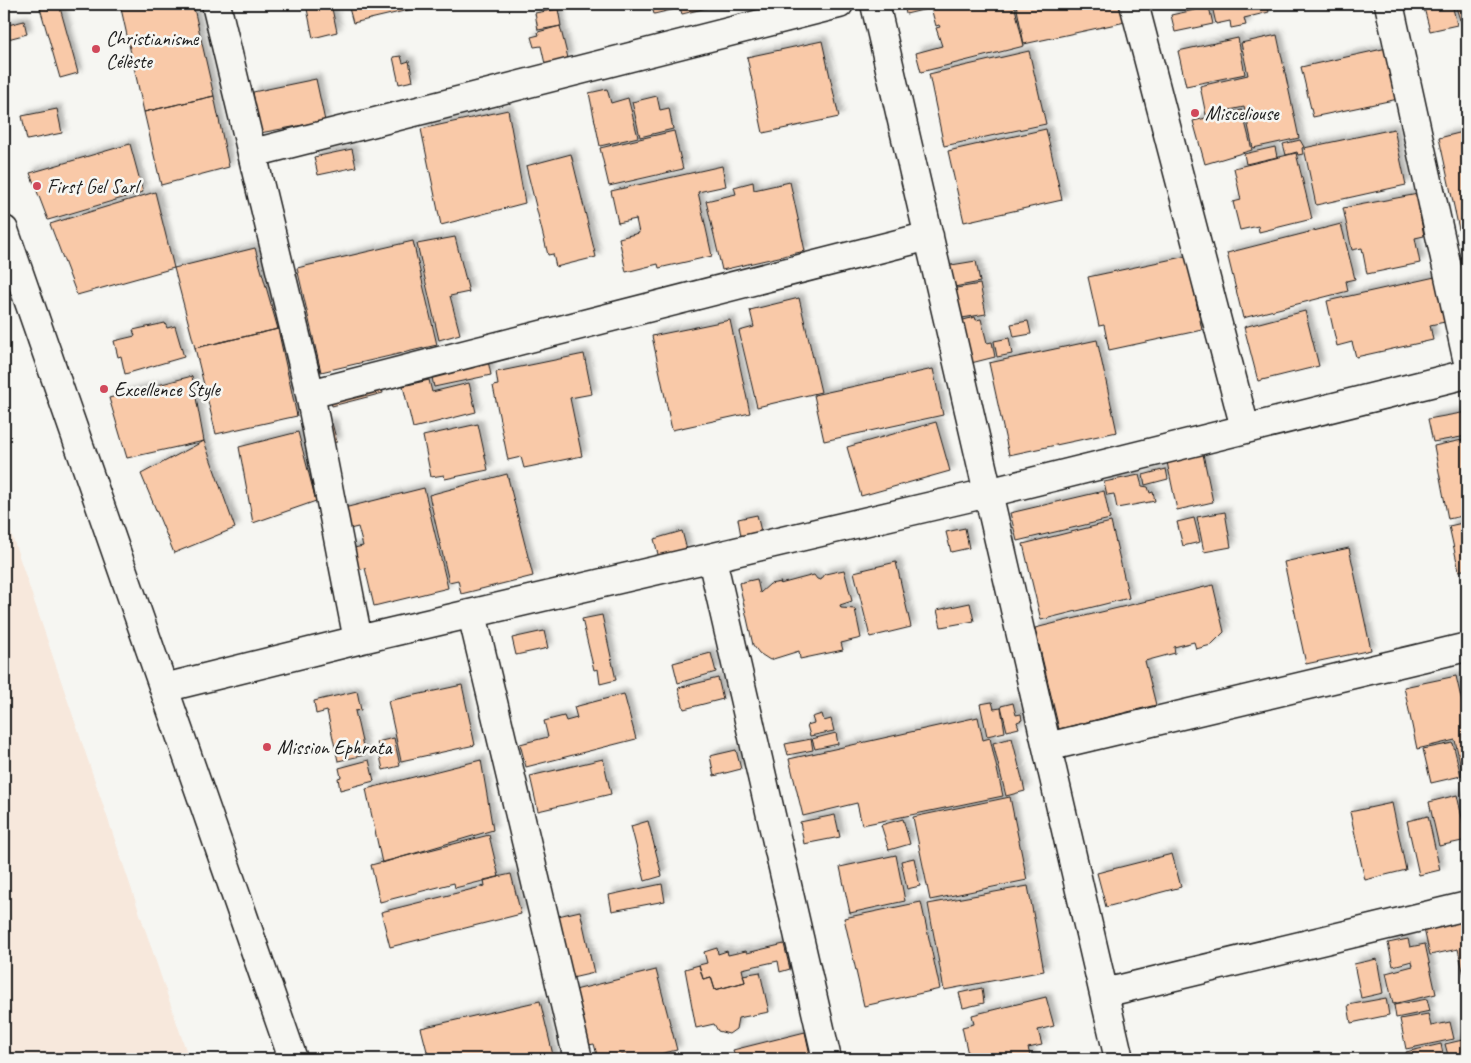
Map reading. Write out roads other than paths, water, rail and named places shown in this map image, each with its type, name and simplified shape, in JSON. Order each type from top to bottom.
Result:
[{"type":"street","points":[[216,4],[310,394],[358,640]]},
{"type":"street","points":[[253,153],[839,4]]},
{"type":"street","points":[[876,4],[1119,1059]]},
{"type":"street","points":[[1134,4],[1245,428]]},
{"type":"street","points":[[1389,4],[1467,358]]},
{"type":"street","points":[[4,230],[293,1059]]},
{"type":"street","points":[[310,394],[929,236]]},
{"type":"street","points":[[164,688],[358,640],[712,559],[988,493],[1467,374]]},
{"type":"street","points":[[712,559],[827,1059]]},
{"type":"street","points":[[472,614],[578,1059]]},
{"type":"street","points":[[1047,747],[1467,647]]},
{"type":"street","points":[[1104,993],[1467,906]]},
{"type":"place","name":"Christianisme Célèste","points":[[96,49]]},
{"type":"place","name":"Misceliouse","points":[[1195,113]]},
{"type":"place","name":"First Gel Sarl","points":[[37,186]]},
{"type":"place","name":"Excellence Style","points":[[104,389]]},
{"type":"place","name":"Mission Ephrata","points":[[267,747]]}]
